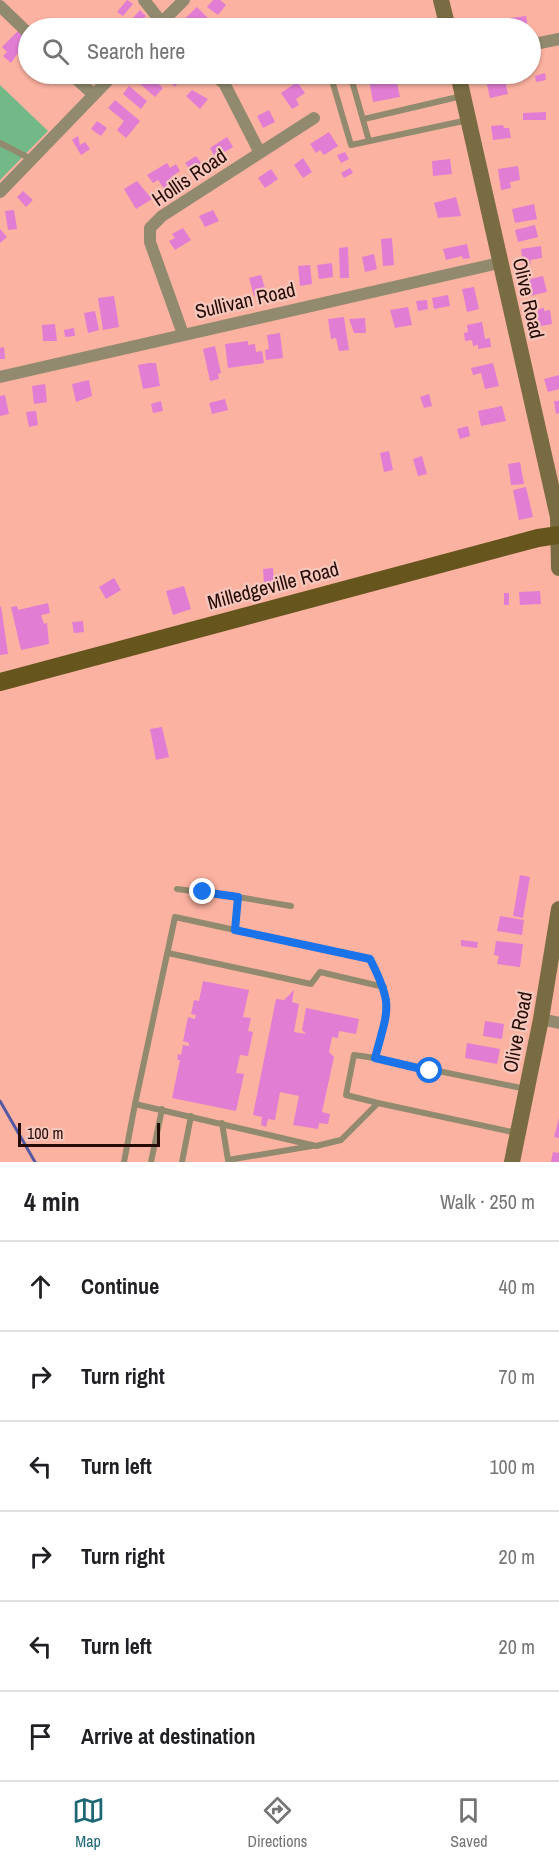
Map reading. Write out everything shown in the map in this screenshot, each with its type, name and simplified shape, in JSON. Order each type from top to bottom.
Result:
[{"type":"main road","name":"Milledgeville Road","points":[[0,682],[538,538],[559,535]]},
{"type":"street","points":[[144,0],[155,18]]},
{"type":"street","points":[[169,18],[184,0]]},
{"type":"street","points":[[441,0],[446,18]]},
{"type":"street","points":[[0,6],[18,23]]},
{"type":"street","points":[[541,43],[559,39]]},
{"type":"street","points":[[82,84],[94,95]]},
{"type":"street","points":[[0,192],[104,84]]},
{"type":"street","points":[[225,84],[260,153]]},
{"type":"street","name":"Olive Road","points":[[460,84],[499,263],[549,459],[558,517],[559,568]]},
{"type":"street","name":"Hollis Road","points":[[183,334],[150,242],[150,228],[162,216],[314,118]]},
{"type":"street","name":"Sullivan Road","points":[[0,377],[499,263]]},
{"type":"street","name":"Olive Road","points":[[512,1162],[558,935],[559,909]]},
{"type":"street","points":[[541,1019],[559,1023]]},
{"type":"lane","points":[[333,84],[351,145],[468,120]]},
{"type":"lane","points":[[353,84],[369,141]]},
{"type":"lane","points":[[364,119],[463,96]]},
{"type":"lane","points":[[0,143],[32,160]]},
{"type":"lane","points":[[177,889],[291,906]]},
{"type":"lane","points":[[235,930],[238,897]]},
{"type":"lane","points":[[124,1162],[175,917],[370,959],[384,987],[388,1009],[375,1058]]},
{"type":"lane","points":[[168,953],[311,984],[320,972],[384,987]]},
{"type":"lane","points":[[518,1133],[346,1095],[354,1055],[527,1089]]},
{"type":"lane","points":[[222,1123],[228,1160],[341,1140],[378,1103]]},
{"type":"lane","points":[[135,1104],[316,1146]]},
{"type":"lane","points":[[151,1162],[162,1109]]},
{"type":"lane","points":[[182,1162],[191,1116]]},
{"type":"green space","points":[[0,85],[48,131],[0,180]]},
{"type":"building","points":[[127,0],[133,4],[123,16],[117,12]]},
{"type":"building","points":[[213,0],[220,0],[226,5],[218,15],[207,7]]},
{"type":"building","points":[[197,7],[208,18],[185,18]]},
{"type":"building","points":[[140,10],[146,16],[144,18],[133,18]]},
{"type":"building","points":[[18,31],[18,53],[11,63],[3,56],[7,52],[2,47]]},
{"type":"building","points":[[545,73],[546,80],[541,81],[541,74]]},
{"type":"building","points":[[140,84],[158,84],[163,88],[155,97]]},
{"type":"building","points":[[294,84],[298,84],[305,93],[296,99],[299,105],[292,109],[281,93]]},
{"type":"building","points":[[370,84],[397,84],[400,97],[373,102]]},
{"type":"building","points":[[487,84],[506,84],[508,94],[490,98]]},
{"type":"building","points":[[129,86],[147,101],[141,109],[123,94]]},
{"type":"building","points":[[192,90],[208,99],[200,109],[186,96]]},
{"type":"building","points":[[115,100],[140,121],[126,138],[117,130],[124,121],[108,108]]},
{"type":"building","points":[[269,110],[275,122],[263,128],[257,116]]},
{"type":"building","points":[[546,112],[546,120],[523,120],[523,113]]},
{"type":"building","points":[[97,121],[107,128],[101,136],[91,129]]},
{"type":"building","points":[[503,125],[504,128],[509,128],[511,138],[493,140],[491,126]]},
{"type":"building","points":[[329,132],[338,146],[324,155],[320,150],[316,153],[310,144]]},
{"type":"building","points":[[78,136],[80,145],[85,142],[90,149],[81,155],[72,140]]},
{"type":"building","points":[[227,137],[233,147],[221,154],[218,149],[222,158],[217,160],[210,148]]},
{"type":"building","points":[[345,152],[349,159],[341,163],[337,155]]},
{"type":"building","points":[[196,156],[204,167],[193,174],[185,163]]},
{"type":"building","points":[[303,158],[312,172],[303,178],[294,165]]},
{"type":"building","points":[[450,159],[452,174],[433,176],[432,161]]},
{"type":"building","points":[[167,163],[170,168],[176,164],[180,171],[171,177],[175,183],[165,190],[158,180],[153,183],[147,175]]},
{"type":"building","points":[[518,166],[520,180],[510,182],[511,188],[501,190],[498,169]]},
{"type":"building","points":[[350,168],[353,173],[344,178],[341,173]]},
{"type":"building","points":[[271,169],[278,179],[265,188],[258,178]]},
{"type":"building","points":[[137,181],[152,199],[136,209],[124,189]]},
{"type":"building","points":[[23,191],[33,200],[26,207],[17,197]]},
{"type":"building","points":[[456,197],[461,216],[438,218],[434,203]]},
{"type":"building","points":[[534,204],[537,219],[515,223],[512,209]]},
{"type":"building","points":[[14,210],[17,229],[8,230],[5,211]]},
{"type":"building","points":[[213,210],[219,221],[205,227],[199,216]]},
{"type":"building","points":[[535,225],[538,237],[518,242],[515,230]]},
{"type":"building","points":[[183,228],[191,240],[175,250],[169,241],[175,238],[172,234]]},
{"type":"building","points":[[0,229],[7,237],[0,243]]},
{"type":"building","points":[[392,238],[394,265],[383,266],[381,239]]},
{"type":"building","points":[[467,244],[470,258],[463,259],[462,256],[446,260],[443,249]]},
{"type":"building","points":[[541,246],[542,258],[530,260],[531,264],[523,265],[521,249]]},
{"type":"building","points":[[348,247],[349,278],[340,278],[339,248]]},
{"type":"building","points":[[374,254],[377,269],[365,272],[362,257]]},
{"type":"building","points":[[332,263],[333,277],[319,279],[317,265]]},
{"type":"building","points":[[310,265],[312,284],[300,286],[298,266]]},
{"type":"building","points":[[261,275],[266,292],[254,296],[249,278]]},
{"type":"building","points":[[543,276],[547,292],[525,297],[522,281]]},
{"type":"building","points":[[474,287],[479,309],[467,312],[462,289]]},
{"type":"building","points":[[448,295],[450,306],[434,309],[432,298]]},
{"type":"building","points":[[114,296],[119,327],[103,330],[98,298]]},
{"type":"building","points":[[427,300],[428,309],[418,311],[416,301]]},
{"type":"building","points":[[408,307],[412,325],[395,328],[390,310]]},
{"type":"building","points":[[544,308],[544,311],[550,310],[552,324],[535,327],[533,313],[538,313],[538,309]]},
{"type":"building","points":[[95,311],[99,330],[88,333],[84,313]]},
{"type":"building","points":[[344,317],[349,350],[339,351],[336,338],[331,339],[328,319]]},
{"type":"building","points":[[365,318],[366,333],[354,333],[349,319]]},
{"type":"building","points":[[482,322],[485,339],[490,338],[491,347],[478,349],[478,345],[473,346],[472,340],[465,341],[464,333],[468,332],[467,325]]},
{"type":"building","points":[[55,324],[57,341],[43,341],[42,325]]},
{"type":"building","points":[[74,328],[75,336],[65,337],[64,330]]},
{"type":"building","points":[[280,333],[283,358],[266,360],[265,350],[269,349],[267,335]]},
{"type":"building","points":[[248,341],[248,345],[255,344],[256,352],[262,351],[264,363],[228,368],[225,344]]},
{"type":"building","points":[[215,346],[221,373],[218,374],[219,379],[210,381],[203,349]]},
{"type":"building","points":[[4,347],[5,359],[0,359],[0,348]]},
{"type":"building","points":[[156,363],[160,386],[143,389],[138,365]]},
{"type":"building","points":[[493,363],[499,386],[485,389],[481,373],[473,375],[471,368]]},
{"type":"building","points":[[559,375],[559,389],[548,392],[544,379]]},
{"type":"building","points":[[89,380],[92,396],[76,402],[72,384]]},
{"type":"building","points":[[45,384],[47,402],[34,404],[32,386]]},
{"type":"building","points":[[429,394],[432,406],[424,408],[420,397]]},
{"type":"building","points":[[5,395],[9,414],[0,416],[0,396]]},
{"type":"building","points":[[225,399],[228,410],[212,414],[209,403]]},
{"type":"building","points":[[161,401],[163,411],[153,413],[151,404]]},
{"type":"building","points":[[554,401],[559,401],[559,413],[556,414]]},
{"type":"building","points":[[502,406],[506,421],[481,426],[478,411]]},
{"type":"building","points":[[36,411],[38,425],[29,427],[26,412]]},
{"type":"building","points":[[468,426],[470,436],[460,439],[457,429]]},
{"type":"building","points":[[389,451],[393,470],[384,472],[380,453]]},
{"type":"building","points":[[422,456],[427,474],[418,476],[413,459]]},
{"type":"building","points":[[520,462],[524,484],[511,485],[508,464]]},
{"type":"building","points":[[526,487],[533,517],[519,520],[513,490]]},
{"type":"building","points":[[273,568],[274,584],[264,585],[263,569]]},
{"type":"building","points":[[114,578],[121,590],[106,599],[99,587]]},
{"type":"building","points":[[184,586],[191,609],[173,615],[166,591]]},
{"type":"building","points":[[540,591],[541,604],[520,605],[519,592]]},
{"type":"building","points":[[504,593],[509,593],[509,605],[504,605]]},
{"type":"building","points":[[48,603],[50,613],[41,615],[44,624],[47,623],[49,644],[21,650],[11,607],[17,606],[18,610]]},
{"type":"building","points":[[0,607],[8,654],[0,655]]},
{"type":"building","points":[[83,621],[84,632],[74,633],[72,622]]},
{"type":"building","points":[[162,727],[169,757],[156,760],[150,729]]},
{"type":"building","points":[[520,875],[530,877],[523,918],[513,916]]},
{"type":"building","points":[[500,916],[524,920],[522,935],[497,931]]},
{"type":"building","points":[[461,940],[478,942],[477,948],[461,946]]},
{"type":"building","points":[[496,941],[523,944],[520,967],[497,964],[499,956],[494,955]]},
{"type":"building","points":[[203,981],[249,990],[243,1017],[251,1018],[248,1031],[253,1032],[248,1056],[240,1055],[236,1073],[244,1074],[236,1111],[172,1098],[180,1060],[177,1060],[178,1054],[181,1055],[183,1045],[189,1046],[189,1043],[183,1041],[188,1017],[195,1019],[196,1015],[191,1014],[194,1000],[199,1001]]},
{"type":"building","points":[[294,990],[292,1002],[299,1004],[294,1032],[306,1034],[302,1030],[306,1008],[359,1019],[356,1034],[339,1031],[338,1038],[332,1037],[329,1052],[334,1057],[322,1112],[330,1114],[328,1124],[319,1123],[318,1129],[293,1125],[299,1096],[280,1092],[275,1120],[268,1119],[266,1127],[261,1125],[262,1117],[253,1115],[276,999],[284,1000]]},
{"type":"building","points":[[485,1021],[504,1024],[502,1039],[483,1036]]},
{"type":"building","points":[[467,1043],[500,1049],[497,1064],[465,1058]]},
{"type":"building","points":[[559,1118],[559,1138],[554,1137]]},
{"type":"building","points":[[553,1152],[559,1153],[559,1162],[551,1162]]},
{"type":"waterway","points":[[0,1101],[35,1162]]},
{"type":"route","points":[[203,892],[238,897],[235,930],[370,959],[384,987],[388,1009],[375,1058],[430,1071]]}]
